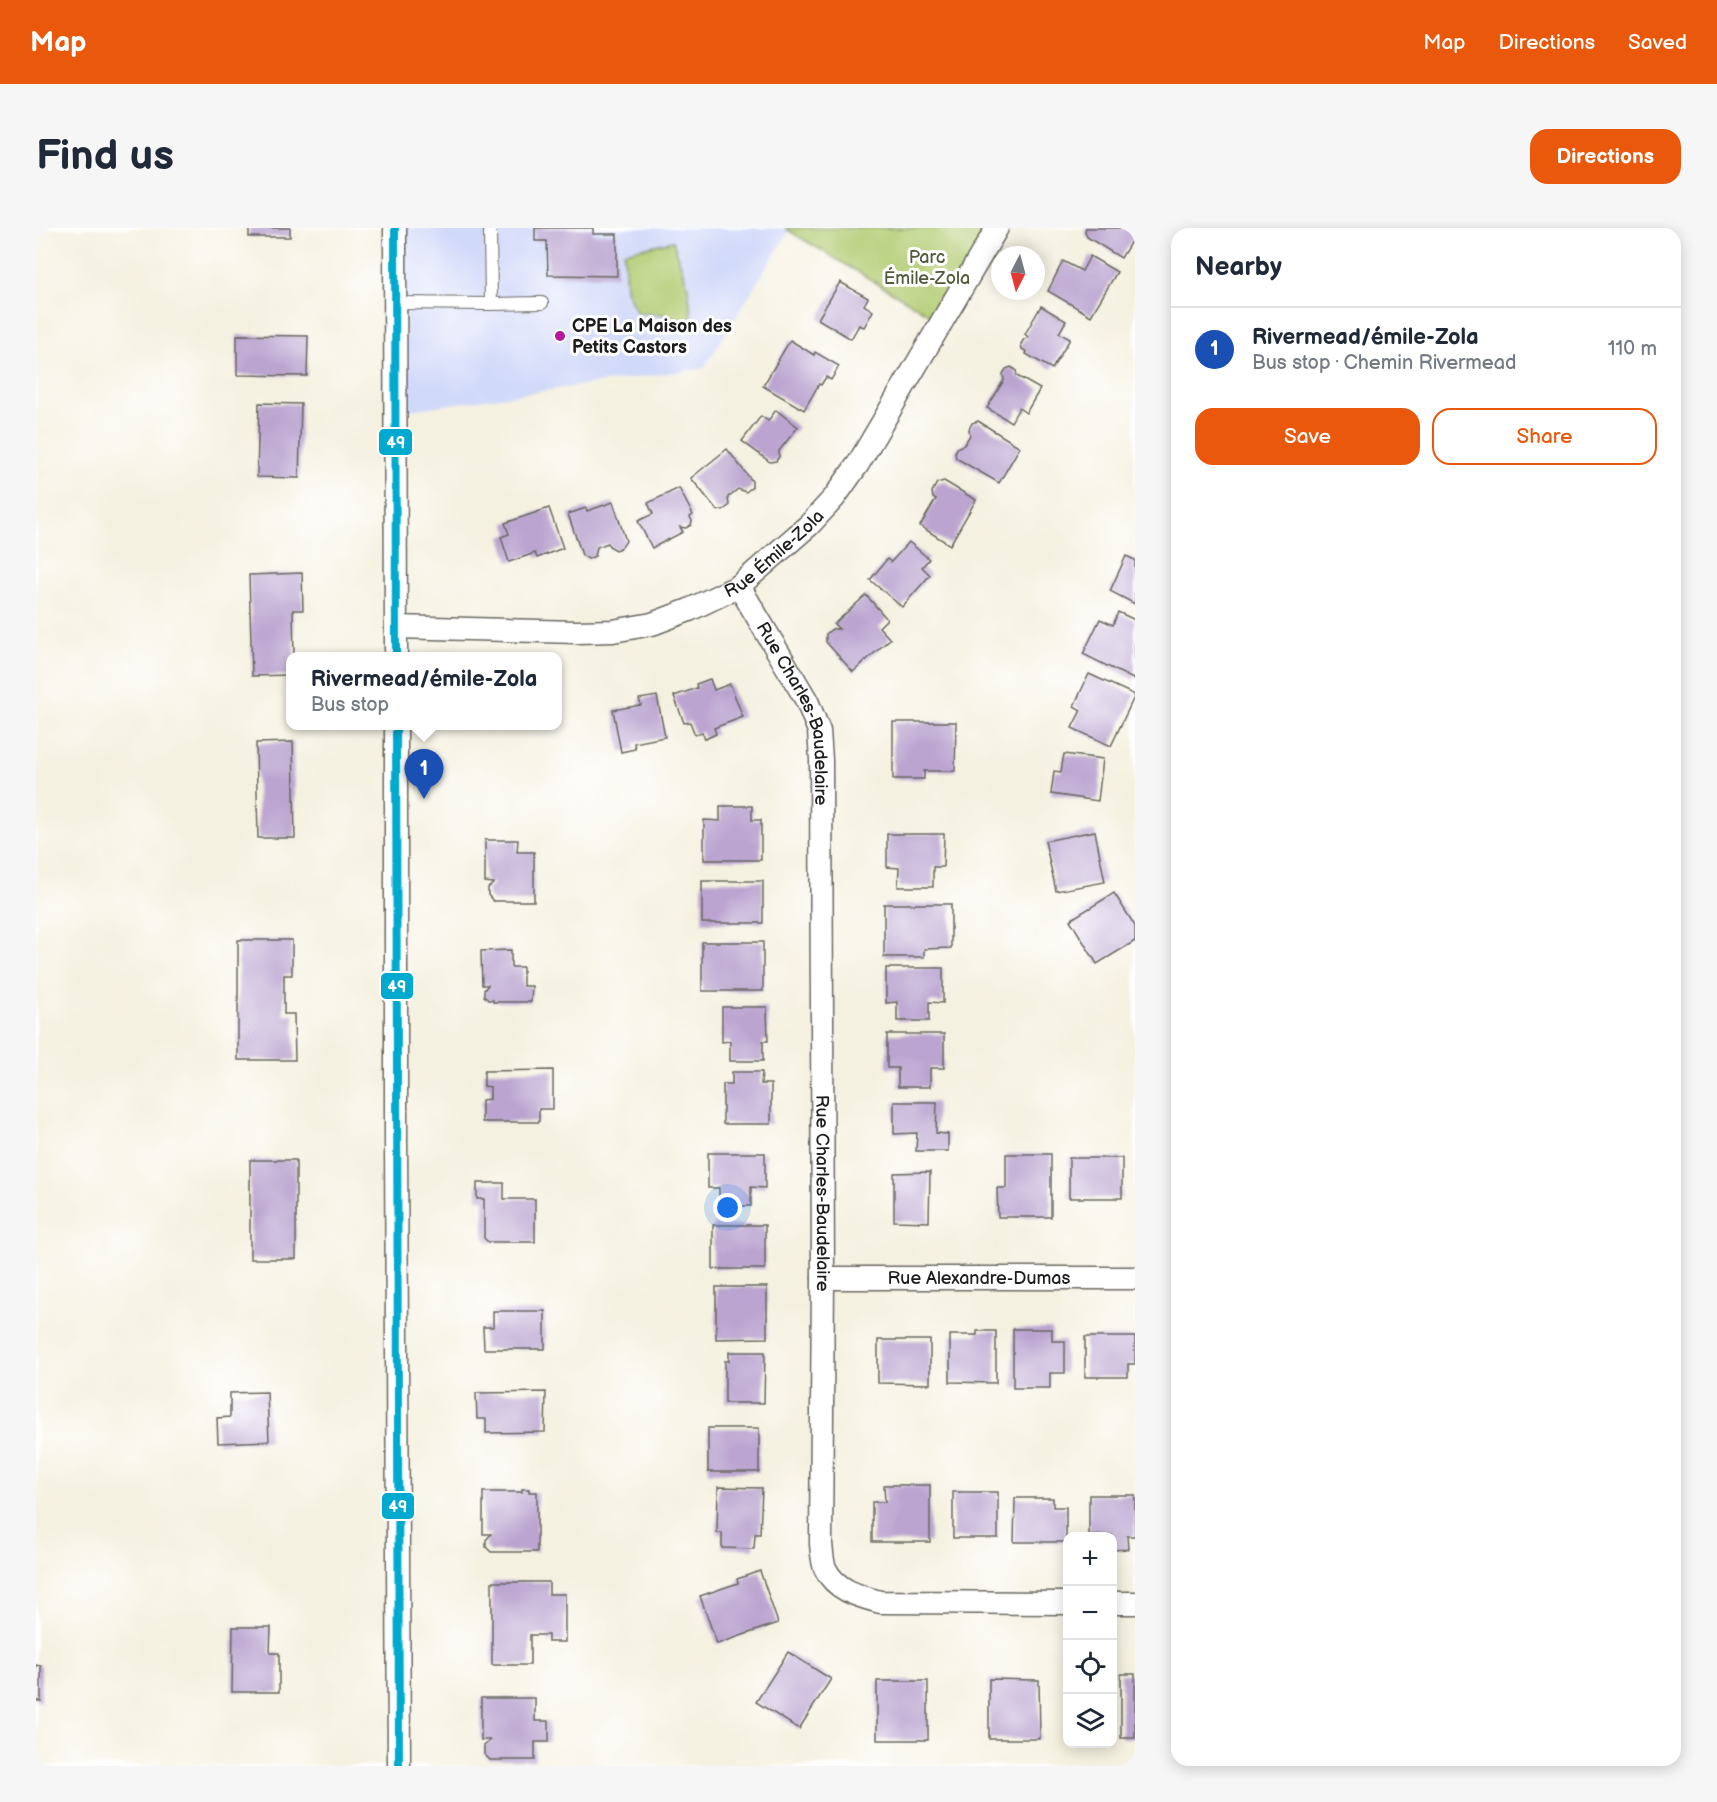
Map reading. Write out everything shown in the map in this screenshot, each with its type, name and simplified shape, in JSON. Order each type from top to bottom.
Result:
[{"type":"street","points":[[395,228],[396,652]]},
{"type":"street","name":"Rue Émile-Zola","points":[[396,627],[613,631],[652,624],[689,610],[739,586],[808,525],[834,498],[858,464],[997,228]]},
{"type":"street","name":"Rue Charles-Baudelaire","points":[[739,586],[807,701],[819,731],[823,814],[821,1544],[824,1567],[837,1585],[857,1596],[880,1602],[1063,1603]]},
{"type":"street","points":[[396,730],[399,1766]]},
{"type":"street","name":"Rue Alexandre-Dumas","points":[[823,1278],[1135,1278]]},
{"type":"street","points":[[1117,1603],[1135,1603]]},
{"type":"lane","points":[[490,228],[491,304]]},
{"type":"lane","points":[[395,303],[542,303]]},
{"type":"shaded area","name":"CPE La Maison des Petits Castors","points":[[395,228],[786,228],[789,231],[704,368],[396,412]]},
{"type":"green space","name":"Parc Émile-Zola","points":[[786,228],[997,228],[942,322]]},
{"type":"green space","points":[[673,241],[688,287],[693,330],[663,314],[637,313],[626,290],[624,252]]},
{"type":"building","points":[[249,228],[290,228],[290,237],[249,237]]},
{"type":"building","points":[[535,228],[593,228],[593,234],[617,234],[617,276],[548,275],[547,241],[535,241]]},
{"type":"building","points":[[1086,228],[1135,228],[1135,235],[1121,258],[1087,237]]},
{"type":"building","points":[[1090,256],[1117,272],[1091,316],[1048,291],[1063,261],[1082,271]]},
{"type":"building","points":[[840,282],[868,298],[864,305],[873,311],[864,327],[859,325],[851,339],[818,319]]},
{"type":"building","points":[[1041,306],[1066,321],[1059,333],[1070,339],[1052,369],[1026,354],[1021,344],[1024,339],[1029,338],[1025,334]]},
{"type":"building","points":[[237,335],[308,336],[307,376],[237,375]]},
{"type":"building","points":[[790,340],[814,355],[815,352],[839,366],[831,380],[826,377],[821,385],[819,384],[804,410],[763,386]]},
{"type":"building","points":[[1011,367],[1016,370],[1017,376],[1040,389],[1026,413],[1019,408],[1011,422],[987,408],[1004,380],[1003,374]]},
{"type":"building","points":[[259,403],[301,404],[299,478],[257,477]]},
{"type":"building","points":[[776,410],[798,427],[779,451],[776,461],[770,462],[742,441],[761,416],[768,421]]},
{"type":"building","points":[[978,421],[1020,447],[999,483],[956,458],[955,452],[958,447],[964,445],[970,435],[969,429],[972,423]]},
{"type":"building","points":[[727,449],[752,481],[752,487],[746,492],[738,489],[728,497],[729,506],[723,510],[717,510],[691,478]]},
{"type":"building","points":[[944,481],[976,500],[950,545],[920,526],[936,499],[933,498],[932,492],[937,483]]},
{"type":"building","points":[[679,488],[693,515],[690,517],[691,525],[686,528],[680,527],[683,532],[652,548],[638,521],[653,514],[648,503]]},
{"type":"building","points":[[613,502],[626,541],[616,550],[608,543],[597,547],[595,556],[588,559],[582,555],[568,514],[586,508],[587,511]]},
{"type":"building","points":[[549,508],[563,548],[537,558],[535,553],[509,562],[501,537],[509,534],[505,523]]},
{"type":"building","points":[[909,542],[929,559],[922,567],[930,575],[902,607],[870,580],[887,559],[891,562]]},
{"type":"building","points":[[1126,556],[1135,560],[1135,604],[1110,591]]},
{"type":"building","points":[[302,573],[303,610],[293,610],[294,652],[286,652],[286,675],[252,676],[249,575]]},
{"type":"building","points":[[866,595],[887,619],[879,627],[890,639],[853,672],[826,642],[826,634],[832,629],[839,629],[834,624]]},
{"type":"building","points":[[1118,612],[1135,620],[1135,680],[1083,654],[1100,619],[1113,625]]},
{"type":"building","points":[[1089,674],[1135,695],[1111,746],[1072,728],[1081,710],[1074,706]]},
{"type":"building","points":[[710,679],[714,690],[730,684],[743,717],[714,728],[716,734],[705,739],[702,732],[695,735],[690,722],[684,723],[674,696],[697,688],[696,684]]},
{"type":"building","points":[[657,696],[665,737],[634,743],[635,749],[621,752],[613,710],[641,705],[639,699]]},
{"type":"building","points":[[893,722],[956,722],[955,771],[924,771],[924,779],[893,779]]},
{"type":"building","points":[[293,742],[295,838],[258,838],[256,743]]},
{"type":"building","points":[[1064,754],[1103,759],[1098,801],[1051,794],[1054,771],[1061,772]]},
{"type":"building","points":[[720,806],[752,806],[752,820],[761,820],[761,860],[704,860],[704,820],[720,821]]},
{"type":"building","points":[[1095,831],[1105,882],[1056,891],[1045,841]]},
{"type":"building","points":[[887,834],[944,834],[943,867],[933,867],[933,887],[898,887],[899,868],[887,867]]},
{"type":"building","points":[[485,840],[518,840],[517,852],[534,852],[534,901],[493,901],[488,895],[488,888],[494,883],[485,882]]},
{"type":"building","points":[[702,881],[763,881],[763,923],[702,923]]},
{"type":"building","points":[[1114,893],[1135,926],[1135,941],[1097,964],[1070,920]]},
{"type":"building","points":[[884,904],[951,904],[951,948],[924,949],[924,957],[884,957]]},
{"type":"building","points":[[238,940],[292,940],[292,975],[284,975],[284,1014],[294,1014],[295,1060],[238,1060]]},
{"type":"building","points":[[702,942],[763,942],[763,991],[702,991]]},
{"type":"building","points":[[511,950],[511,967],[523,967],[523,986],[532,986],[531,1002],[493,1002],[484,996],[484,990],[488,985],[482,985],[481,951]]},
{"type":"building","points":[[886,968],[943,968],[943,1003],[929,1002],[929,1021],[897,1021],[897,1002],[886,1003]]},
{"type":"building","points":[[722,1007],[767,1007],[768,1041],[763,1041],[763,1061],[730,1061],[730,1041],[722,1042]]},
{"type":"building","points":[[887,1034],[944,1034],[944,1068],[930,1068],[930,1087],[898,1087],[898,1068],[887,1068]]},
{"type":"building","points":[[553,1070],[553,1109],[539,1109],[539,1122],[482,1122],[482,1100],[490,1099],[490,1087],[484,1086],[484,1071]]},
{"type":"building","points":[[732,1072],[762,1072],[761,1084],[771,1084],[771,1124],[723,1124],[723,1084],[732,1084]]},
{"type":"building","points":[[894,1102],[937,1102],[936,1133],[948,1134],[948,1151],[916,1151],[917,1133],[894,1134]]},
{"type":"building","points":[[708,1153],[765,1153],[765,1188],[751,1187],[751,1206],[719,1206],[719,1188],[708,1188]]},
{"type":"building","points":[[1006,1154],[1051,1154],[1051,1217],[998,1217],[997,1188],[1006,1188]]},
{"type":"building","points":[[1069,1158],[1122,1158],[1122,1198],[1069,1198]]},
{"type":"building","points":[[250,1160],[296,1160],[296,1259],[250,1259]]},
{"type":"building","points":[[930,1172],[929,1222],[894,1221],[894,1173]]},
{"type":"building","points":[[477,1183],[504,1183],[504,1199],[535,1199],[535,1242],[488,1242],[484,1238],[484,1199],[477,1199]]},
{"type":"building","points":[[713,1225],[765,1225],[765,1269],[713,1269]]},
{"type":"building","points":[[716,1287],[767,1287],[767,1338],[716,1339]]},
{"type":"building","points":[[493,1311],[545,1311],[545,1349],[484,1349],[483,1327],[493,1327]]},
{"type":"building","points":[[1013,1329],[1052,1329],[1052,1341],[1065,1341],[1065,1373],[1050,1373],[1050,1388],[1013,1388]]},
{"type":"building","points":[[977,1331],[996,1331],[996,1383],[950,1382],[950,1335],[977,1335]]},
{"type":"building","points":[[1085,1337],[1135,1337],[1135,1364],[1128,1364],[1128,1377],[1085,1377]]},
{"type":"building","points":[[878,1340],[930,1340],[930,1384],[878,1383]]},
{"type":"building","points":[[729,1352],[765,1352],[764,1403],[725,1403],[725,1361],[729,1361]]},
{"type":"building","points":[[267,1392],[269,1441],[218,1443],[217,1418],[230,1417],[230,1393]]},
{"type":"building","points":[[546,1392],[545,1432],[486,1433],[486,1419],[477,1419],[476,1393]]},
{"type":"building","points":[[708,1428],[759,1428],[759,1472],[708,1472]]},
{"type":"building","points":[[884,1485],[930,1485],[930,1542],[872,1542],[872,1502],[885,1502]]},
{"type":"building","points":[[718,1487],[762,1488],[760,1534],[755,1534],[754,1549],[722,1548],[722,1533],[717,1533]]},
{"type":"building","points":[[522,1489],[537,1492],[537,1552],[491,1552],[486,1547],[486,1540],[491,1534],[483,1534],[483,1492],[522,1492]]},
{"type":"building","points":[[953,1492],[998,1492],[998,1538],[953,1538]]},
{"type":"building","points":[[1089,1495],[1135,1495],[1135,1536],[1127,1536],[1128,1549],[1117,1550],[1117,1532],[1089,1532]]},
{"type":"building","points":[[1015,1498],[1053,1498],[1053,1507],[1066,1507],[1066,1532],[1063,1532],[1063,1542],[1014,1542]]},
{"type":"building","points":[[760,1571],[778,1623],[717,1644],[700,1596],[738,1583],[737,1579]]},
{"type":"building","points":[[492,1582],[549,1582],[549,1594],[565,1594],[565,1642],[548,1642],[548,1635],[530,1635],[530,1665],[492,1665]]},
{"type":"building","points":[[233,1627],[271,1627],[270,1653],[279,1653],[279,1692],[232,1692]]},
{"type":"building","points":[[788,1652],[831,1679],[799,1729],[756,1702]]},
{"type":"building","points":[[36,1665],[41,1666],[41,1701],[36,1701]]},
{"type":"building","points":[[1121,1674],[1135,1674],[1135,1738],[1121,1738]]},
{"type":"building","points":[[989,1679],[1039,1680],[1040,1739],[989,1739]]},
{"type":"building","points":[[877,1681],[928,1681],[928,1740],[877,1740]]},
{"type":"building","points":[[481,1698],[535,1698],[535,1721],[549,1721],[549,1742],[535,1742],[535,1760],[490,1760],[484,1754],[484,1746],[490,1740],[481,1740]]},
{"type":"transit line","name":"49","points":[[395,228],[396,652]]},
{"type":"transit line","name":"49","points":[[396,730],[399,1766]]},
{"type":"place","name":"CPE La Maison des Petits Castors","points":[[560,336]]},
{"type":"place","name":"Rivermead/émile-Zola","points":[[424,799]]}]
